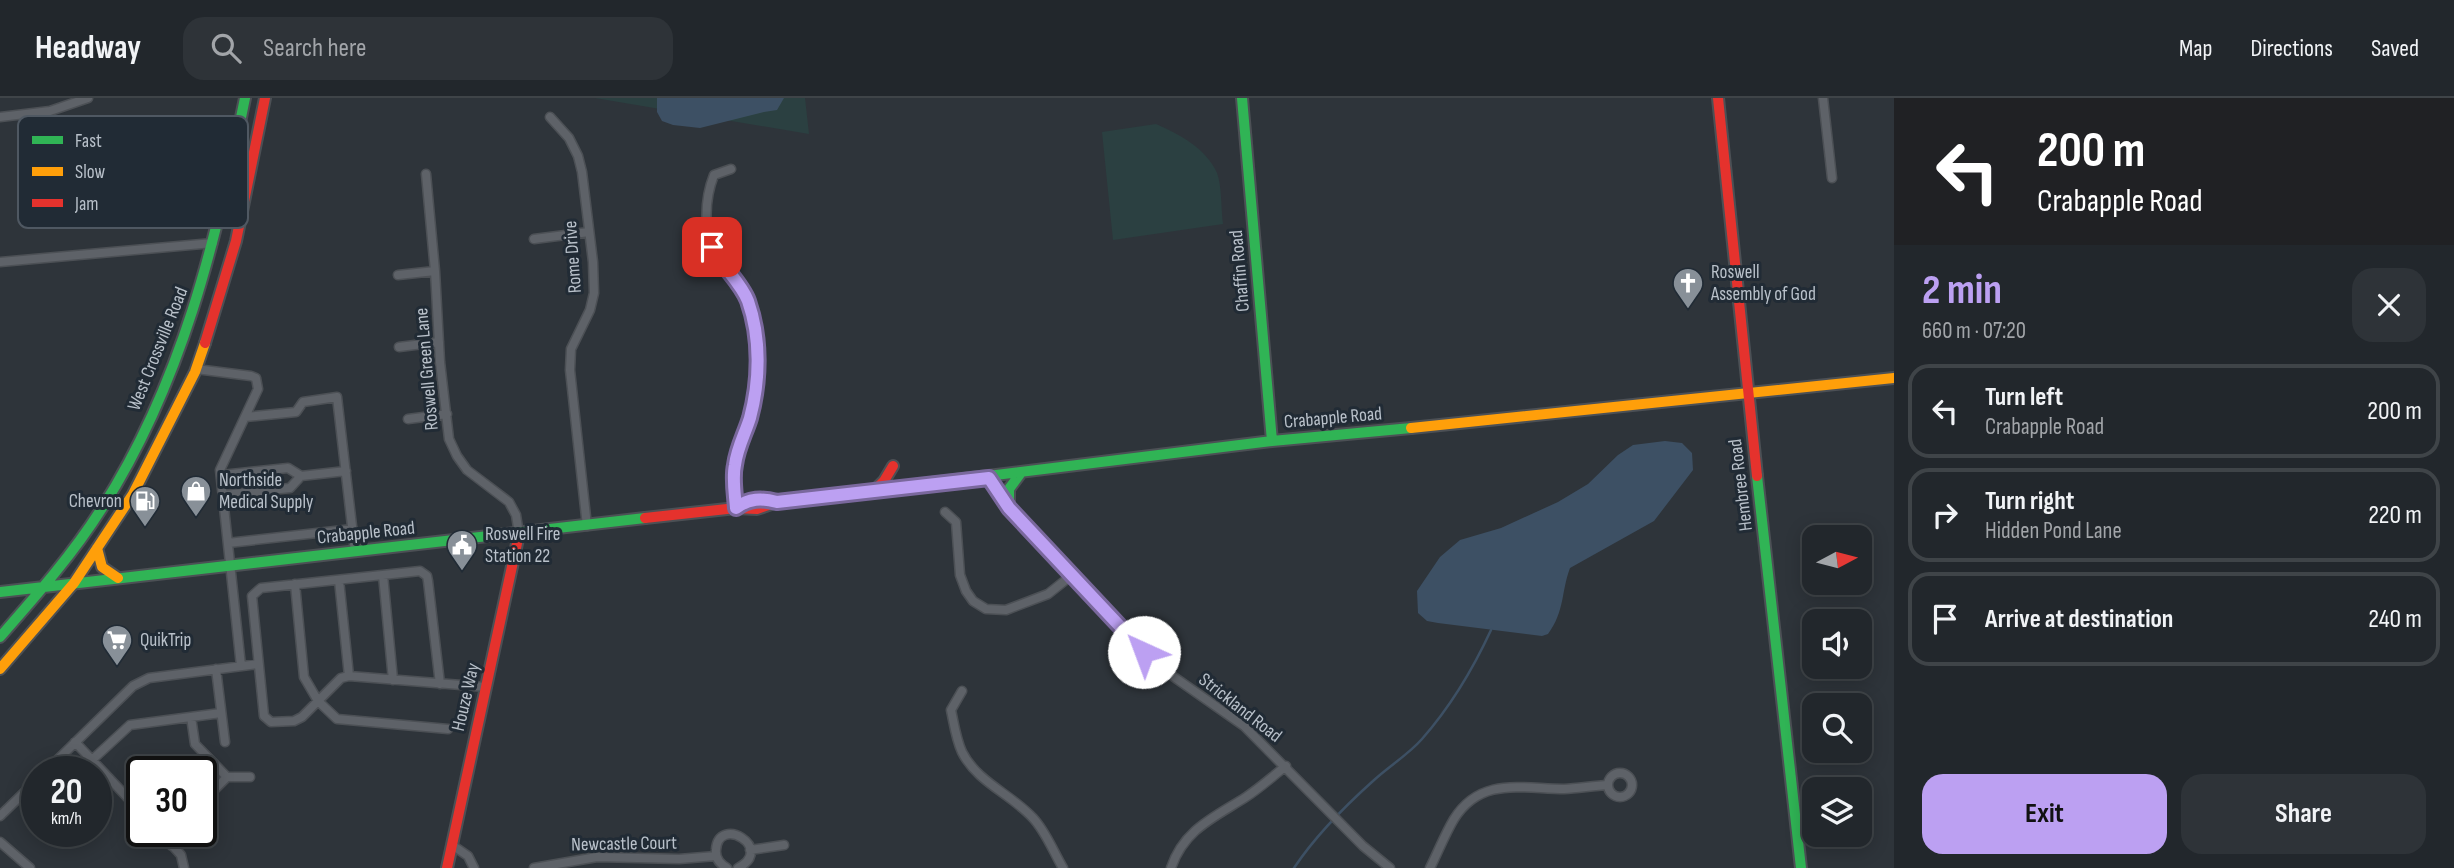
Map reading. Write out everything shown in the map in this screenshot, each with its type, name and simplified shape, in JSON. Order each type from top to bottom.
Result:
[{"type":"street","points":[[0,117],[50,111],[88,98]]},
{"type":"street","name":"West Crossville Road","points":[[241,116],[245,98]]},
{"type":"street","name":"West Crossville Road","points":[[248,182],[265,98]]},
{"type":"street","name":"Chaffin Road","points":[[1242,98],[1272,441]]},
{"type":"street","name":"Hembree Road","points":[[1718,98],[1801,868]]},
{"type":"street","points":[[1823,98],[1832,178]]},
{"type":"street","name":"Rome Drive","points":[[550,117],[569,138],[578,156],[589,232],[594,293],[590,310],[571,349],[570,370],[587,526]]},
{"type":"street","points":[[732,169],[714,176],[707,192],[706,212],[712,247],[718,260],[747,297],[754,320],[757,348],[758,375],[750,418],[737,452],[734,469],[736,508]]},
{"type":"street","name":"Roswell Green Lane","points":[[426,174],[449,439],[457,456],[479,481],[509,502],[516,515],[519,534]]},
{"type":"street","name":"West Crossville Road","points":[[0,637],[73,551],[116,486],[163,390],[198,299],[216,228]]},
{"type":"street","name":"West Crossville Road","points":[[0,669],[74,583],[133,494],[153,458],[196,369],[210,330],[239,228]]},
{"type":"street","points":[[534,239],[589,232]]},
{"type":"street","points":[[0,262],[213,243]]},
{"type":"street","points":[[398,275],[435,271]]},
{"type":"street","points":[[399,347],[439,342]]},
{"type":"street","points":[[196,369],[256,378],[258,389],[220,470],[241,666]]},
{"type":"street","name":"Crabapple Road","points":[[0,592],[587,526],[736,508],[746,501],[766,499],[777,502],[873,492],[1272,441],[1536,417],[1894,378]]},
{"type":"street","points":[[245,417],[296,412],[303,402],[337,397],[355,552]]},
{"type":"street","points":[[408,419],[447,414]]},
{"type":"street","points":[[1252,444],[1262,436],[1271,421]]},
{"type":"street","points":[[873,492],[893,466]]},
{"type":"street","points":[[222,475],[288,468],[301,476],[346,471]]},
{"type":"street","points":[[1009,508],[1006,492],[1020,474]]},
{"type":"street","points":[[224,495],[290,488],[301,476]]},
{"type":"street","name":"Strickland Road","points":[[989,478],[1009,508],[1144,652],[1174,677],[1244,726],[1387,867]]},
{"type":"street","points":[[945,512],[956,522],[960,575],[966,591],[973,601],[986,610],[1006,610],[1048,594],[1072,575]]},
{"type":"street","points":[[228,543],[352,529]]},
{"type":"street","name":"Houze Way","points":[[447,868],[519,534]]},
{"type":"street","points":[[97,548],[102,567],[118,578]]},
{"type":"street","points":[[440,684],[426,576],[420,571],[261,588],[252,596],[264,716],[266,720],[276,724],[295,721],[341,678],[349,676],[440,684],[486,687]]},
{"type":"street","points":[[383,575],[393,680]]},
{"type":"street","points":[[339,580],[349,676]]},
{"type":"street","points":[[295,584],[304,677],[318,701],[344,722],[448,729]]},
{"type":"street","points":[[61,756],[133,685],[149,678],[258,664]]},
{"type":"street","points":[[216,669],[225,742]]},
{"type":"street","points":[[962,691],[951,710],[961,750],[981,777],[1018,803],[1034,819],[1046,835],[1063,868]]},
{"type":"street","points":[[97,756],[130,725],[222,713]]},
{"type":"street","points":[[191,717],[195,744],[227,776],[250,777]]},
{"type":"street","points":[[75,742],[88,756]]},
{"type":"street","points":[[1171,868],[1180,848],[1196,828],[1254,792],[1286,766]]},
{"type":"street","points":[[217,786],[227,776]]},
{"type":"street","points":[[112,782],[126,796]]},
{"type":"street","points":[[1430,868],[1455,818],[1480,794],[1509,786],[1564,789],[1608,785]]},
{"type":"street","points":[[0,816],[21,796]]},
{"type":"street","points":[[727,868],[719,862],[715,850],[720,840],[730,834],[746,839],[750,850],[748,861],[738,868]]},
{"type":"street","points":[[0,842],[4,851],[30,868]]},
{"type":"street","points":[[452,845],[468,856],[474,868]]},
{"type":"street","points":[[750,850],[785,845]]},
{"type":"street","points":[[173,847],[181,855],[183,868]]},
{"type":"street","name":"Newcastle Court","points":[[534,868],[597,857],[679,859],[716,856]]},
{"type":"green space","points":[[595,98],[805,98],[809,134]]},
{"type":"green space","points":[[1156,124],[1191,143],[1212,164],[1220,184],[1223,224],[1113,240],[1102,132]]},
{"type":"water","points":[[657,98],[784,98],[777,110],[700,128],[662,121],[657,112]]},
{"type":"water","points":[[1665,441],[1682,443],[1692,453],[1693,470],[1654,521],[1570,568],[1560,609],[1548,634],[1542,636],[1438,623],[1427,621],[1418,613],[1417,591],[1440,557],[1460,540],[1501,528],[1558,502],[1588,484],[1618,455],[1633,445]]},
{"type":"waterway","points":[[1294,868],[1341,811],[1411,750],[1433,726],[1461,687],[1491,630]]},
{"type":"traffic: fast","points":[[241,116],[245,98]]},
{"type":"traffic: fast","points":[[1242,98],[1272,441]]},
{"type":"traffic: fast","points":[[0,637],[79,542],[130,460],[175,361],[193,310],[216,228]]},
{"type":"traffic: fast","points":[[736,508],[756,500],[777,502],[1272,441],[1411,428]]},
{"type":"traffic: fast","points":[[1009,508],[1009,489],[1020,474]]},
{"type":"traffic: fast","points":[[1757,476],[1801,868]]},
{"type":"traffic: fast","points":[[0,592],[645,518]]},
{"type":"traffic: slow","points":[[0,669],[74,583],[133,494],[195,372],[205,343]]},
{"type":"traffic: slow","points":[[1411,428],[1894,378]]},
{"type":"traffic: slow","points":[[97,548],[102,567],[118,578]]},
{"type":"traffic: jam","points":[[248,182],[265,98]]},
{"type":"traffic: jam","points":[[1718,98],[1757,476]]},
{"type":"traffic: jam","points":[[205,343],[239,228]]},
{"type":"traffic: jam","points":[[873,492],[893,466]]},
{"type":"traffic: jam","points":[[645,518],[736,508],[757,509],[777,502]]},
{"type":"traffic: jam","points":[[447,868],[519,534]]},
{"type":"place","name":"Roswell Assembly of God","points":[[1688,310]]},
{"type":"place","name":"Northside Medical Supply","points":[[196,518]]},
{"type":"place","name":"Chevron","points":[[145,528]]},
{"type":"place","name":"Roswell Fire Station 22","points":[[462,572]]},
{"type":"place","name":"QuikTrip","points":[[117,667]]},
{"type":"route","points":[[712,247],[718,260],[747,297],[754,320],[757,348],[758,375],[750,418],[737,452],[734,469],[736,508],[746,501],[766,499],[777,502],[989,478],[1009,508],[1144,652]]}]
